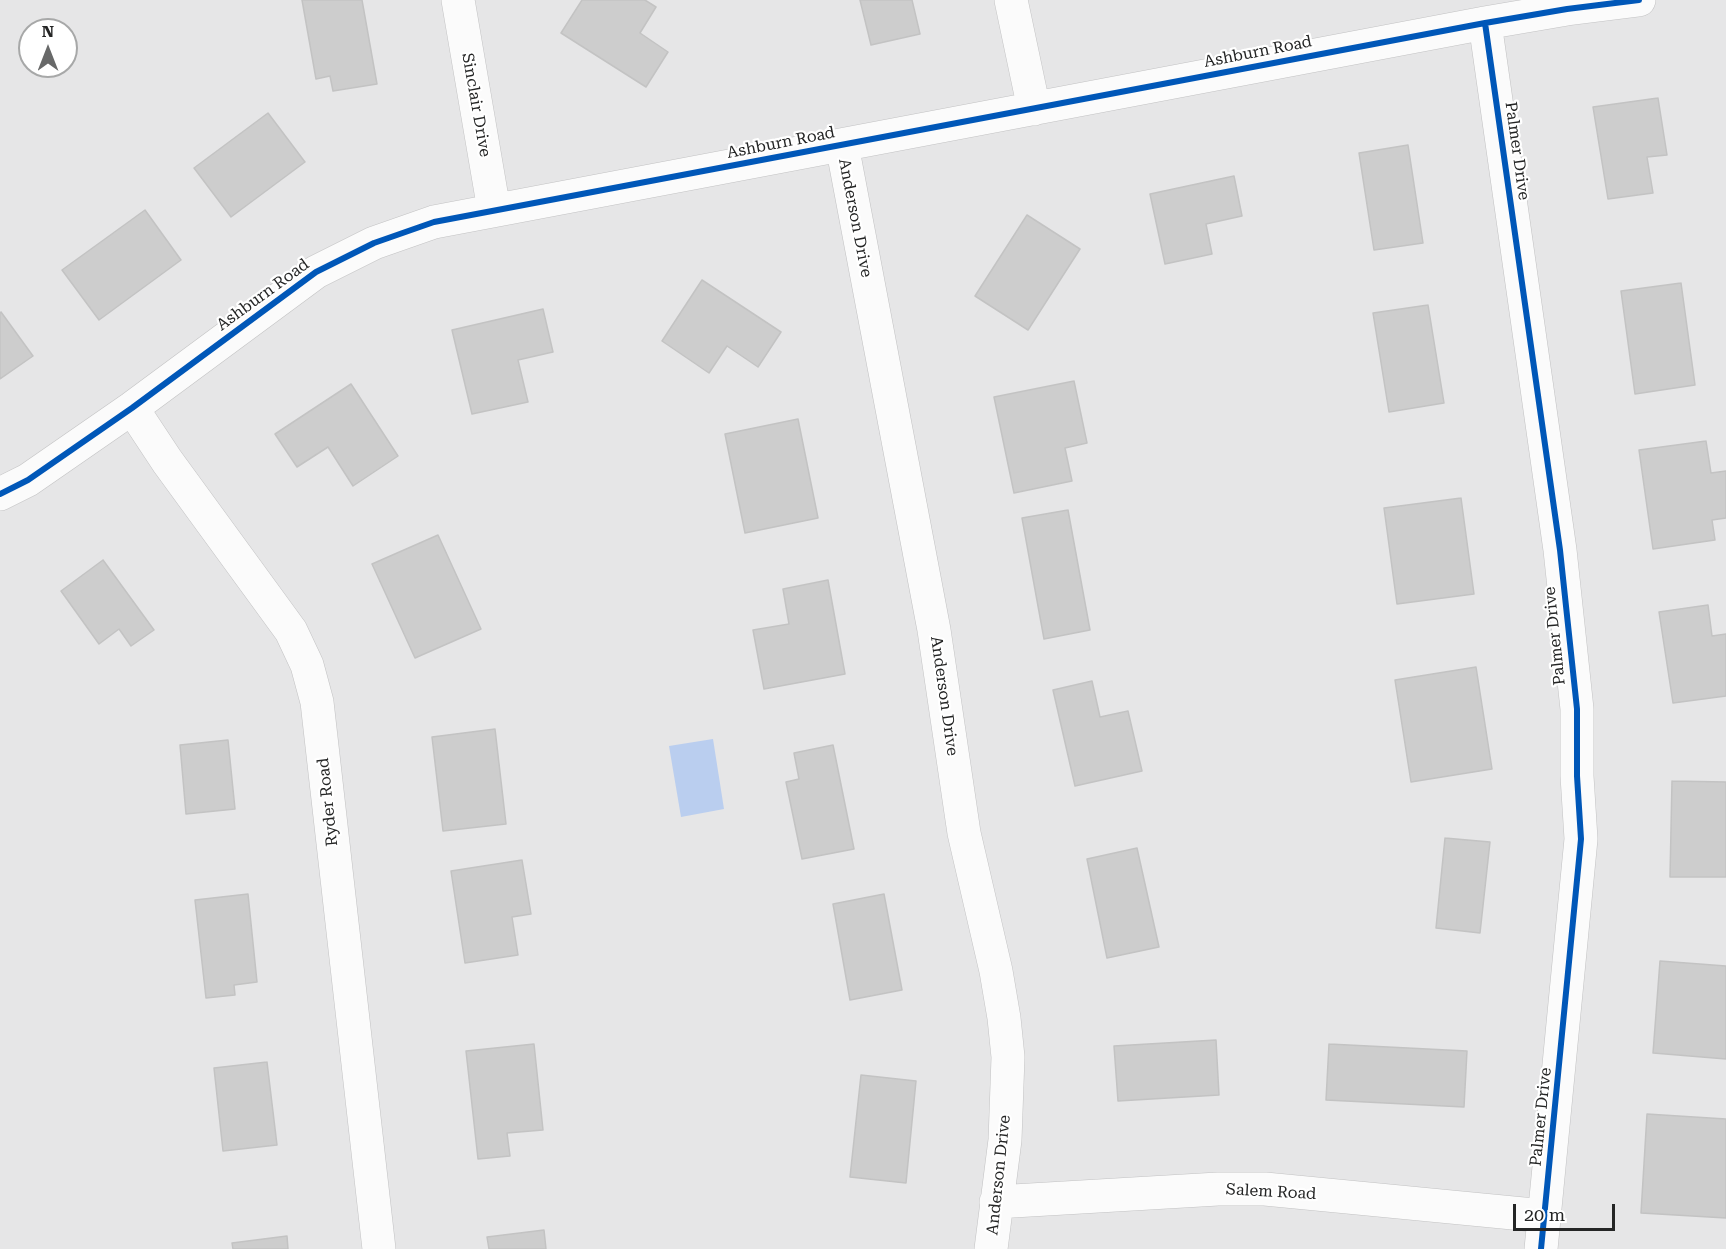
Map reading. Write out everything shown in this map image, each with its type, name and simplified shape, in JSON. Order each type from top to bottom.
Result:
[{"type":"street","name":"Sinclair Drive","points":[[458,0],[494,210]]},
{"type":"street","points":[[1011,0],[1034,109]]},
{"type":"street","name":"Ashburn Road","points":[[0,494],[28,480],[132,408],[316,272],[374,243],[434,222],[1485,23],[1639,0]]},
{"type":"street","name":"Palmer Drive","points":[[1485,23],[1560,550],[1577,709],[1577,776],[1581,839],[1541,1249]]},
{"type":"street","name":"Anderson Drive","points":[[842,146],[934,630],[964,833],[996,971],[1004,1018],[1008,1057],[1005,1140],[991,1249]]},
{"type":"street","name":"Ryder Road","points":[[132,408],[167,461],[291,631],[307,665],[317,702],[379,1249]]},
{"type":"street","name":"Salem Road","points":[[996,1202],[1218,1189],[1265,1189],[1545,1216]]},
{"type":"shaded area","points":[[713,739],[724,809],[681,817],[669,746]]},
{"type":"building","points":[[302,0],[362,0],[377,84],[333,91],[330,76],[316,79]]},
{"type":"building","points":[[582,0],[645,0],[656,7],[640,33],[668,52],[646,87],[561,33]]},
{"type":"building","points":[[860,0],[912,0],[920,34],[871,45]]},
{"type":"building","points":[[1658,98],[1667,155],[1647,157],[1653,193],[1608,199],[1593,107]]},
{"type":"building","points":[[268,113],[305,162],[231,217],[194,168]]},
{"type":"building","points":[[1408,145],[1423,243],[1374,250],[1359,153]]},
{"type":"building","points":[[1234,176],[1242,216],[1206,224],[1212,254],[1165,264],[1150,194]]},
{"type":"building","points":[[145,210],[181,260],[99,320],[62,270]]},
{"type":"building","points":[[1027,215],[1080,249],[1028,330],[975,296]]},
{"type":"building","points":[[702,280],[781,332],[758,367],[727,346],[709,373],[662,341]]},
{"type":"building","points":[[1681,283],[1695,385],[1635,394],[1621,291]]},
{"type":"building","points":[[1428,305],[1444,403],[1389,412],[1373,313]]},
{"type":"building","points":[[543,309],[553,352],[518,360],[528,402],[472,414],[452,330]]},
{"type":"building","points":[[0,313],[33,356],[0,379]]},
{"type":"building","points":[[1074,381],[1087,443],[1065,448],[1072,481],[1014,493],[994,397]]},
{"type":"building","points":[[351,384],[398,456],[353,486],[328,447],[297,467],[275,434]]},
{"type":"building","points":[[798,419],[818,518],[745,533],[725,434]]},
{"type":"building","points":[[1706,441],[1711,473],[1726,471],[1726,518],[1712,520],[1715,540],[1653,549],[1639,450]]},
{"type":"building","points":[[1461,498],[1474,594],[1397,604],[1384,508]]},
{"type":"building","points":[[1068,510],[1090,630],[1044,639],[1022,518]]},
{"type":"building","points":[[438,535],[481,629],[415,658],[372,564]]},
{"type":"building","points":[[103,560],[154,630],[131,646],[119,629],[99,644],[61,591]]},
{"type":"building","points":[[828,580],[845,674],[764,689],[753,630],[789,624],[783,589]]},
{"type":"building","points":[[1708,605],[1712,636],[1726,634],[1726,696],[1673,703],[1659,612]]},
{"type":"building","points":[[1476,667],[1492,769],[1411,782],[1395,680]]},
{"type":"building","points":[[1092,681],[1100,717],[1128,711],[1142,771],[1075,786],[1053,690]]},
{"type":"building","points":[[495,729],[506,824],[443,831],[432,737]]},
{"type":"building","points":[[228,740],[235,809],[186,814],[180,745]]},
{"type":"building","points":[[833,745],[854,849],[802,859],[786,782],[799,779],[794,753]]},
{"type":"building","points":[[1672,781],[1726,782],[1726,877],[1670,877]]},
{"type":"building","points":[[1445,838],[1490,842],[1480,933],[1436,928]]},
{"type":"building","points":[[1137,848],[1159,947],[1107,958],[1087,859]]},
{"type":"building","points":[[522,860],[531,914],[512,917],[518,955],[465,963],[451,871]]},
{"type":"building","points":[[248,894],[257,982],[234,985],[235,995],[206,998],[195,900]]},
{"type":"building","points":[[884,894],[902,990],[850,1000],[833,904]]},
{"type":"building","points":[[1660,961],[1726,966],[1726,1059],[1653,1053]]},
{"type":"building","points":[[1216,1040],[1219,1095],[1118,1101],[1114,1046]]},
{"type":"building","points":[[534,1044],[543,1130],[507,1133],[510,1156],[478,1159],[466,1051]]},
{"type":"building","points":[[1329,1044],[1467,1051],[1464,1107],[1326,1100]]},
{"type":"building","points":[[267,1062],[277,1145],[223,1151],[214,1068]]},
{"type":"building","points":[[861,1075],[916,1081],[906,1183],[850,1177]]},
{"type":"building","points":[[1647,1114],[1726,1119],[1726,1218],[1641,1213]]},
{"type":"building","points":[[544,1230],[546,1249],[489,1249],[487,1237]]},
{"type":"building","points":[[287,1236],[288,1249],[233,1249],[232,1243]]},
{"type":"cycle path","points":[[0,494],[28,480],[132,408],[316,272],[374,243],[434,222],[1485,23],[1639,0]]},
{"type":"cycle path","points":[[1485,23],[1560,550],[1577,709],[1577,776],[1581,839],[1541,1249]]}]
